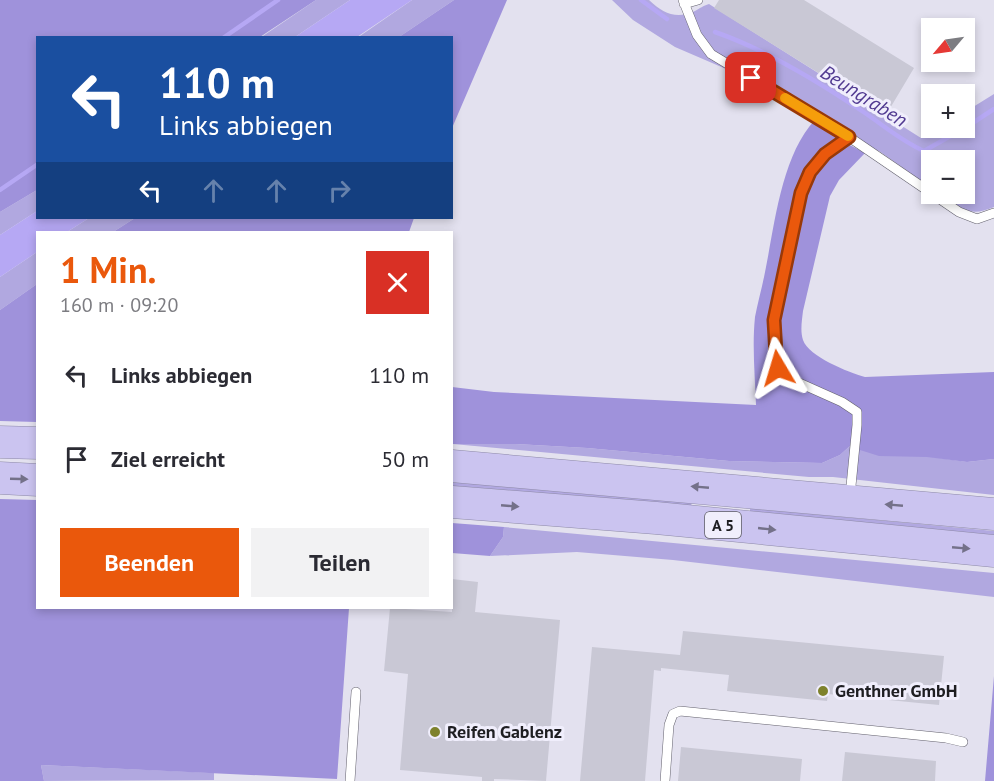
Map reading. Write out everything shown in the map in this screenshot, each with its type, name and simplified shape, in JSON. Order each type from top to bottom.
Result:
[{"type":"highway","points":[[0,442],[36,443]]},
{"type":"highway","name":"A 5","points":[[453,466],[994,514]]},
{"type":"highway","points":[[0,478],[36,480]]},
{"type":"highway","name":"A 5","points":[[453,501],[656,518],[994,551]]},
{"type":"lane","points":[[698,0],[684,2],[696,35],[711,54],[849,137],[959,212],[977,219],[994,213]]},
{"type":"lane","points":[[849,137],[825,154],[810,172],[801,193],[774,320],[778,368],[786,377],[842,402],[857,412],[850,501]]},
{"type":"lane","points":[[350,781],[356,692]]},
{"type":"lane","points":[[665,781],[669,725],[673,714],[680,711],[946,738],[963,742]]},
{"type":"shaded area","points":[[0,0],[316,0],[262,36],[36,36],[36,191],[0,212]]},
{"type":"shaded area","points":[[316,0],[350,0],[296,36],[263,36]]},
{"type":"shaded area","points":[[350,0],[412,0],[358,36],[296,36]]},
{"type":"shaded area","points":[[412,0],[454,0],[400,36],[360,36]]},
{"type":"shaded area","points":[[454,0],[507,0],[453,126],[453,36],[400,36]]},
{"type":"shaded area","points":[[612,0],[649,0],[665,12],[676,15],[688,14],[709,4],[921,138],[975,138],[975,106],[994,94],[994,207],[978,212],[965,210],[955,204],[975,204],[975,150],[921,150],[921,181],[879,151],[848,144],[835,131],[733,72],[675,47],[633,20]]},
{"type":"shaded area","points":[[815,120],[834,131],[848,144],[865,153],[839,180],[830,196],[803,311],[801,329],[803,340],[821,358],[839,368],[865,377],[994,372],[994,459],[967,462],[927,457],[879,456],[851,445],[840,455],[822,463],[729,461],[516,444],[453,444],[453,387],[494,392],[756,405],[755,317],[787,170],[804,135]]},
{"type":"shaded area","points":[[36,191],[36,212],[0,235],[0,212]]},
{"type":"shaded area","points":[[36,212],[36,219],[87,219],[69,231],[36,231],[36,253],[0,277],[0,235]]},
{"type":"shaded area","points":[[87,219],[133,219],[115,231],[69,231]]},
{"type":"shaded area","points":[[133,219],[414,219],[409,231],[115,231]]},
{"type":"shaded area","points":[[36,253],[36,285],[0,310],[0,277]]},
{"type":"shaded area","points":[[36,285],[36,422],[0,421],[0,310]]},
{"type":"shaded area","points":[[453,444],[516,444],[729,461],[822,463],[840,455],[851,445],[967,462],[994,459],[994,495],[833,477],[809,477]]},
{"type":"shaded area","points":[[453,481],[692,502],[691,506],[453,487]]},
{"type":"shaded area","points":[[0,499],[36,500],[36,609],[349,609],[337,779],[41,765],[44,781],[0,781]]},
{"type":"shaded area","points":[[750,508],[994,531],[994,536],[750,512]]},
{"type":"shaded area","points":[[453,523],[504,527],[503,537],[490,556],[453,553]]},
{"type":"shaded area","points":[[504,527],[994,573],[994,597],[673,560],[577,552],[490,556],[503,537]]},
{"type":"shaded area","points":[[994,676],[994,781],[985,781]]},
{"type":"shaded area","points":[[41,765],[214,773],[214,780],[44,781]]},
{"type":"building","points":[[719,0],[804,0],[914,68],[886,115],[714,8]]},
{"type":"building","points":[[453,579],[478,582],[475,612],[560,620],[546,781],[494,779],[494,781],[482,781],[482,777],[400,770],[408,674],[384,671],[390,609],[452,612]]},
{"type":"building","points":[[683,631],[944,656],[939,705],[828,694],[827,701],[727,691],[729,675],[661,668],[661,671],[654,670],[645,781],[580,781],[592,647],[680,655]]},
{"type":"building","points":[[681,747],[802,759],[800,781],[678,781]]},
{"type":"building","points":[[845,752],[936,761],[935,781],[842,781]]},
{"type":"waterway","points":[[226,36],[278,0]]},
{"type":"waterway","points":[[641,0],[667,19]]},
{"type":"waterway","name":"Beungraben","points":[[715,32],[753,47],[791,67],[924,151],[994,109]]},
{"type":"waterway","points":[[0,190],[36,165]]},
{"type":"slow traffic","points":[[785,98],[848,136]]},
{"type":"place","name":"Genthner GmbH","points":[[823,691]]},
{"type":"place","name":"Reifen Gablenz","points":[[435,732]]},
{"type":"route","points":[[751,78],[849,137],[825,154],[810,172],[801,193],[774,320],[778,368]]}]
